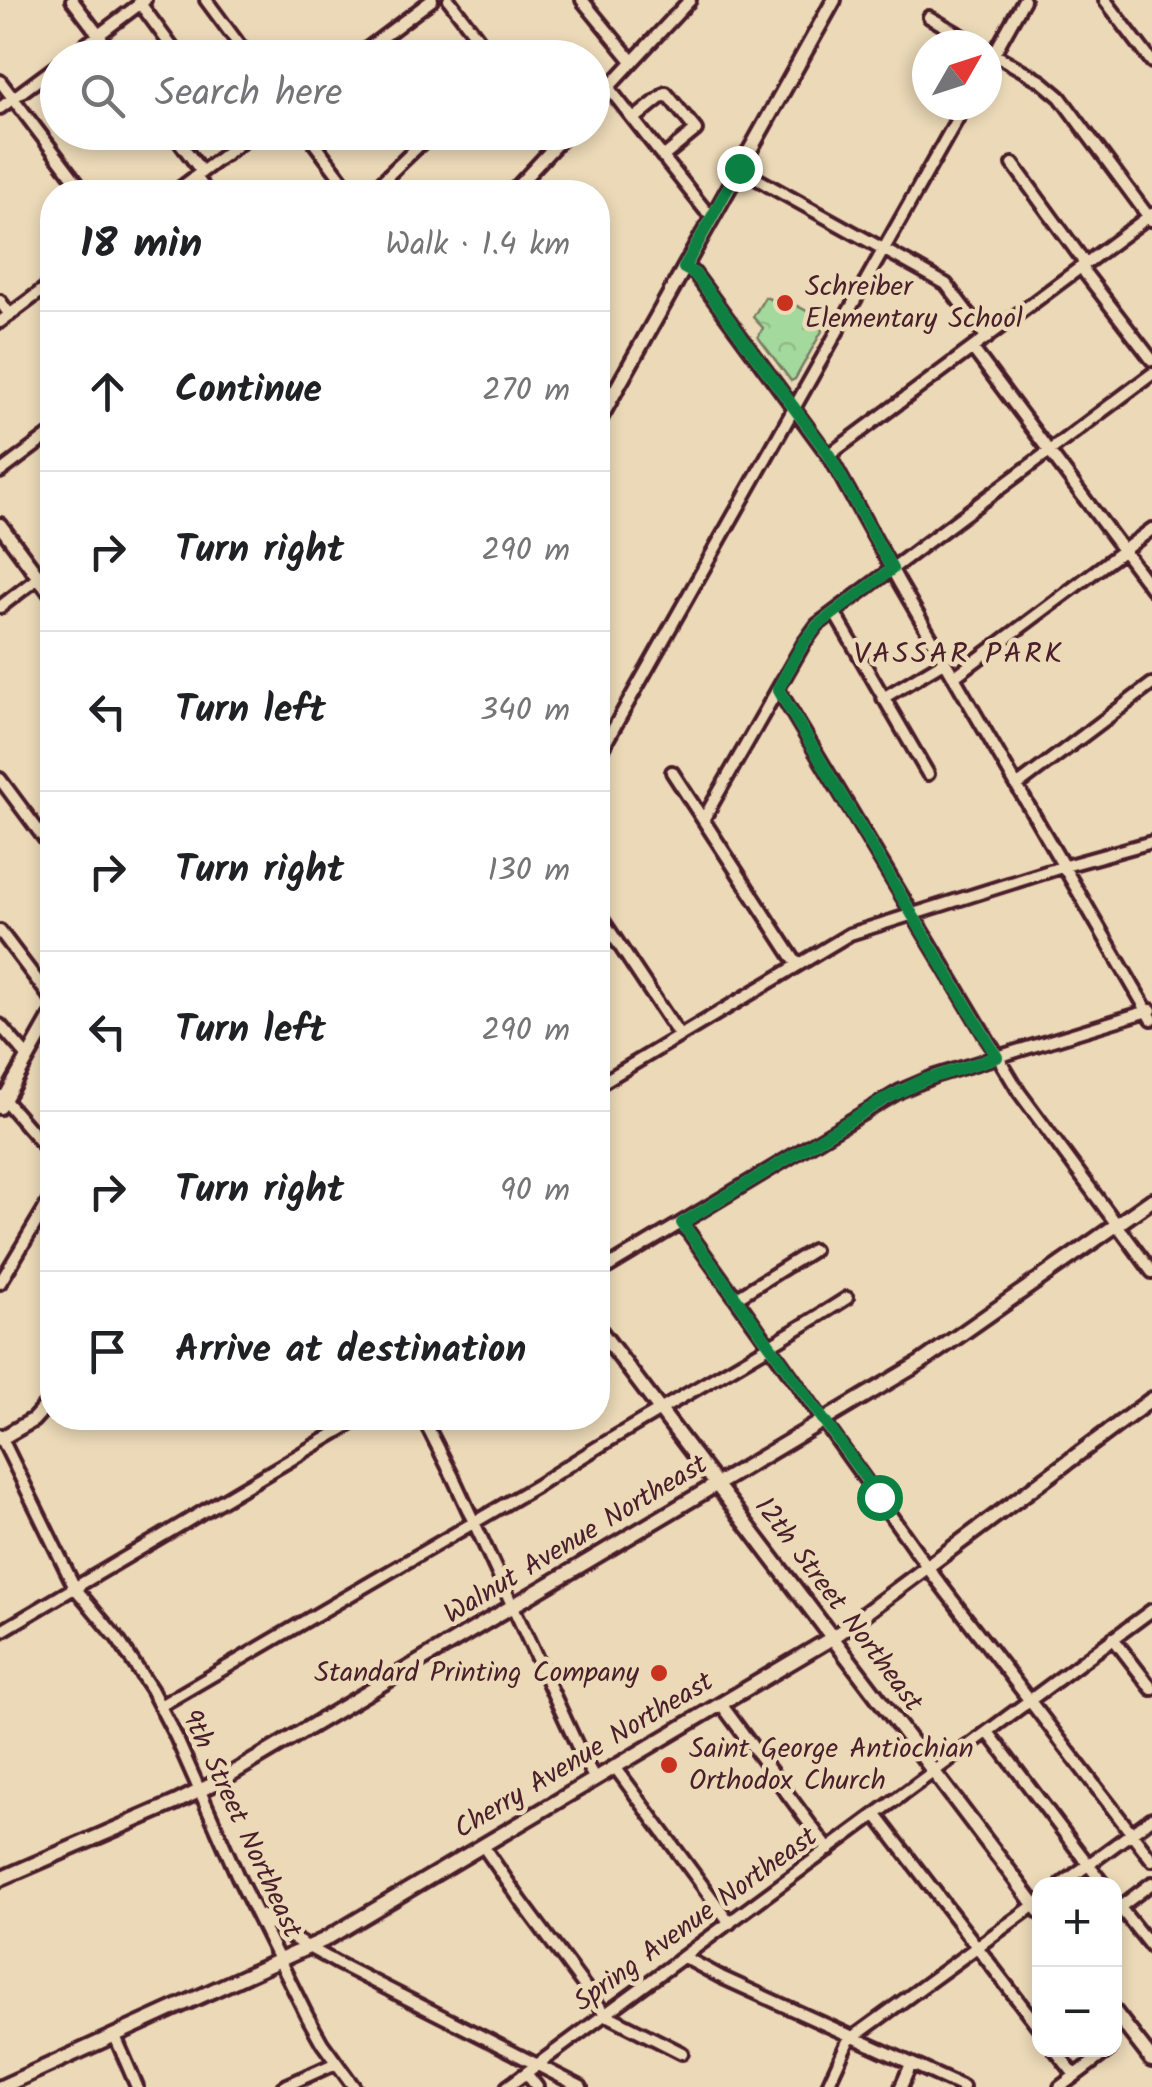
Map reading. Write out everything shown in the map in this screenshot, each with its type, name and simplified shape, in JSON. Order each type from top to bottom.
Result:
[{"type":"main road","points":[[610,401],[834,0]]},
{"type":"main road","points":[[0,525],[39,577]]},
{"type":"main road","points":[[1,1101],[40,1036]]},
{"type":"main road","name":"Walnut Avenue Northeast","points":[[0,1879],[200,1791],[920,1363],[1152,1200]]},
{"type":"main road","name":"12th Street Northeast","points":[[610,1344],[1032,1898]]},
{"type":"main road","name":"Cherry Avenue Northeast","points":[[2,2087],[308,1947],[832,1638],[1152,1399]]},
{"type":"main road","points":[[1,1438],[40,1412]]},
{"type":"main road","points":[[1122,2026],[1152,2060]]},
{"type":"street","points":[[72,0],[103,40]]},
{"type":"street","points":[[206,0],[236,40]]},
{"type":"street","points":[[379,40],[432,0]]},
{"type":"street","points":[[449,0],[479,40]]},
{"type":"street","points":[[582,0],[632,62]]},
{"type":"street","points":[[610,85],[690,0]]},
{"type":"street","points":[[1002,34],[1024,0]]},
{"type":"street","points":[[1105,0],[1152,62]]},
{"type":"street","points":[[92,40],[141,1],[168,40]]},
{"type":"street","points":[[929,17],[952,30]]},
{"type":"street","points":[[829,455],[1151,217],[1060,96],[1002,59]]},
{"type":"street","points":[[0,108],[40,79]]},
{"type":"street","points":[[0,82],[40,134]]},
{"type":"street","points":[[610,89],[705,210],[713,215]]},
{"type":"street","points":[[634,119],[666,93],[696,130],[665,159]]},
{"type":"street","points":[[610,735],[957,120]]},
{"type":"street","points":[[52,150],[75,180]]},
{"type":"street","points":[[183,150],[202,180]]},
{"type":"street","points":[[192,180],[226,150]]},
{"type":"street","points":[[320,150],[342,180]]},
{"type":"street","points":[[383,180],[414,150]]},
{"type":"street","points":[[523,180],[551,150]]},
{"type":"street","points":[[1014,164],[1082,259],[1085,273],[1152,360]]},
{"type":"street","points":[[739,168],[946,284],[987,338]]},
{"type":"street","points":[[610,1265],[887,1098],[924,1080],[1150,1013],[829,455],[695,274],[684,268]]},
{"type":"street","points":[[0,302],[5,318],[40,292]]},
{"type":"street","points":[[973,348],[1152,589]]},
{"type":"street","points":[[703,820],[810,634],[1152,374]]},
{"type":"street","points":[[0,472],[40,442]]},
{"type":"street","points":[[954,677],[1152,528]]},
{"type":"street","points":[[0,607],[39,577]]},
{"type":"street","points":[[834,612],[928,774]]},
{"type":"street","points":[[884,698],[945,661]]},
{"type":"street","points":[[1018,785],[1152,684]]},
{"type":"street","points":[[778,689],[997,1057],[1152,1272]]},
{"type":"street","points":[[672,772],[797,964]]},
{"type":"street","points":[[0,779],[40,833]]},
{"type":"street","points":[[610,1077],[850,934],[1152,842]]},
{"type":"street","points":[[0,931],[40,984]]},
{"type":"street","points":[[610,931],[679,1035]]},
{"type":"street","points":[[0,1025],[28,1057]]},
{"type":"street","points":[[1,1101],[40,1143]]},
{"type":"street","points":[[0,1283],[40,1216]]},
{"type":"street","points":[[682,1223],[928,1566],[1152,1860]]},
{"type":"street","points":[[736,1298],[812,1250]]},
{"type":"street","points":[[160,1706],[847,1298]]},
{"type":"street","points":[[0,1632],[342,1430]]},
{"type":"street","points":[[429,1430],[595,1779]]},
{"type":"street","name":"9th Street Northeast","points":[[1,1438],[75,1588],[130,1656],[160,1706],[315,2032],[354,2087]]},
{"type":"street","name":"Spring Avenue Northeast","points":[[507,2087],[1152,1610]]},
{"type":"street","points":[[1114,1638],[1152,1690]]},
{"type":"street","points":[[721,1704],[829,1850]]},
{"type":"street","points":[[988,1732],[1097,1877]]},
{"type":"street","points":[[616,1767],[730,1923]]},
{"type":"street","points":[[876,1815],[1032,2018]]},
{"type":"street","points":[[1072,1877],[1152,1818]]},
{"type":"street","points":[[483,1846],[606,2014],[682,2053]]},
{"type":"street","points":[[1122,1901],[1152,1883]]},
{"type":"street","points":[[827,2087],[848,2041],[1032,1910]]},
{"type":"street","points":[[1122,1910],[1152,1948]]},
{"type":"street","points":[[255,1911],[308,1947],[531,2069],[581,2087]]},
{"type":"street","points":[[684,1957],[962,2087]]},
{"type":"street","points":[[114,2036],[137,2087]]},
{"type":"street","points":[[1060,2057],[1075,2076]]},
{"type":"street","points":[[1060,2087],[1100,2057]]},
{"type":"street","points":[[283,2087],[336,2063]]},
{"type":"street","points":[[901,2087],[911,2064]]},
{"type":"street","points":[[531,2069],[537,2087]]},
{"type":"green space","points":[[765,297],[804,309],[821,325],[822,331],[791,381],[758,337],[763,328],[753,317]]},
{"type":"place","name":"Schreiber Elementary School","points":[[785,303]]},
{"type":"place","name":"Standard Printing Company","points":[[659,1673]]},
{"type":"place","name":"Saint George Antiochian Orthodox Church","points":[[669,1765]]},
{"type":"district","name":"VASSAR PARK","points":[[959,655]]},
{"type":"route","points":[[739,168],[684,268],[695,274],[821,443],[892,569],[818,625],[778,689],[997,1057],[924,1080],[887,1098],[682,1223],[879,1497]]}]
